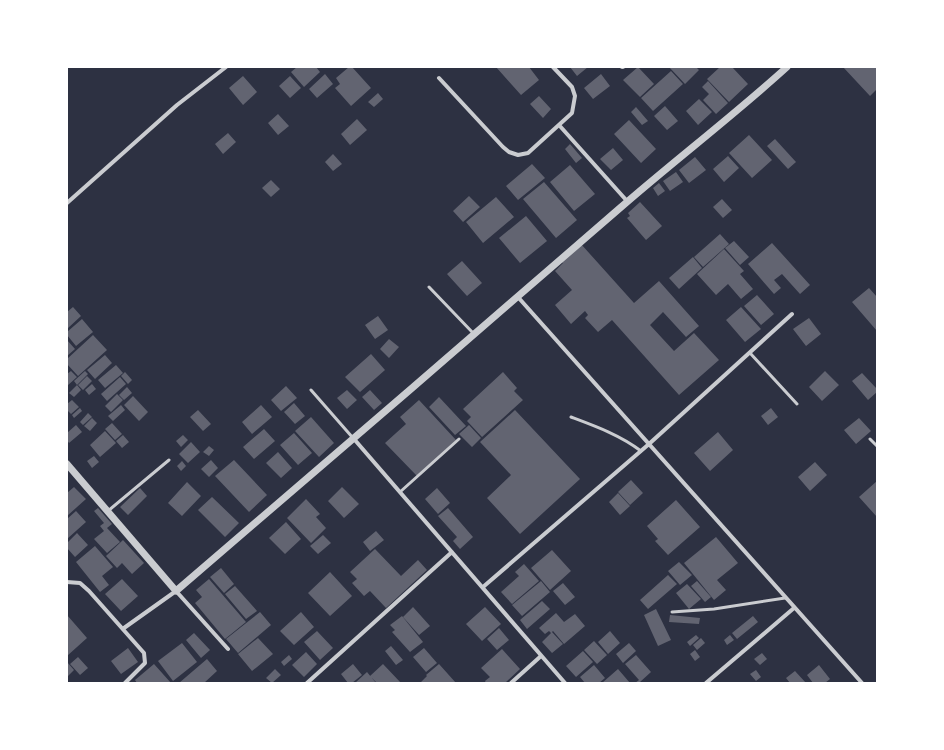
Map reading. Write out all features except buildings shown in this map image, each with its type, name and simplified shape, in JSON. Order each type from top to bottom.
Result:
[{"type":"street","points":[[67,203],[177,105],[226,67]]},
{"type":"street","points":[[439,78],[510,152],[518,155],[528,153],[572,113],[575,96],[572,87],[553,67]]},
{"type":"street","points":[[124,628],[176,591],[354,439],[627,201],[747,103],[787,67]]},
{"type":"street","points":[[559,124],[627,201]]},
{"type":"street","points":[[517,296],[862,683]]},
{"type":"street","points":[[483,587],[649,444],[792,314]]},
{"type":"street","points":[[354,439],[565,683]]},
{"type":"street","points":[[67,464],[228,649]]},
{"type":"street","points":[[307,683],[452,552]]},
{"type":"street","points":[[67,582],[80,583],[89,590],[137,643],[146,656],[145,663],[142,667],[125,683]]},
{"type":"street","points":[[706,683],[794,608]]},
{"type":"street","points":[[511,683],[541,656]]},
{"type":"lane","points":[[430,287],[474,334]]},
{"type":"lane","points":[[750,353],[797,404]]},
{"type":"lane","points":[[311,390],[354,439]]},
{"type":"lane","points":[[571,417],[629,442],[640,451]]},
{"type":"lane","points":[[870,439],[877,446]]},
{"type":"lane","points":[[400,492],[459,440]]},
{"type":"lane","points":[[108,511],[169,460]]},
{"type":"lane","points":[[672,612],[714,609],[785,598]]}]
